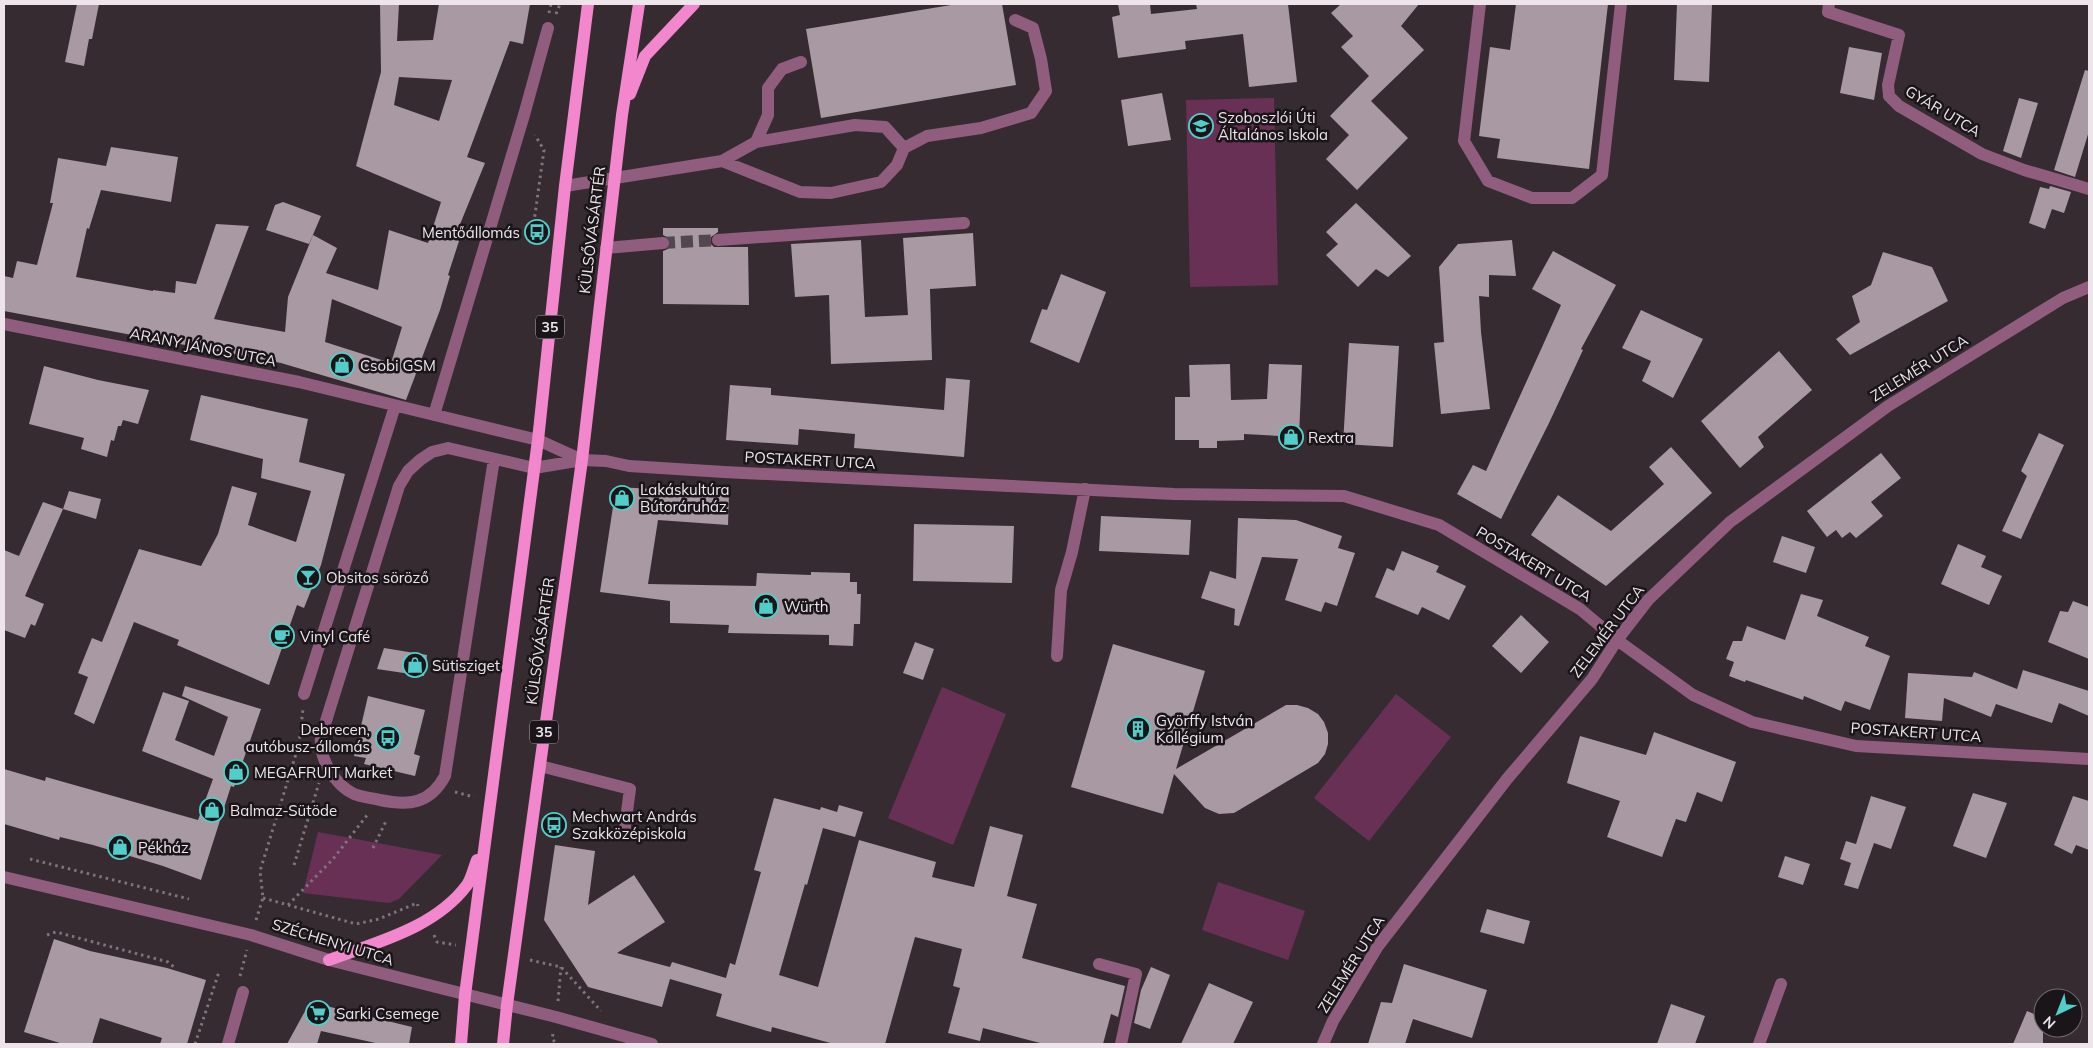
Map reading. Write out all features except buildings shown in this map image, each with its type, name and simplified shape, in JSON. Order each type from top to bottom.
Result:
[{"type":"main road","name":"KÜLSŐVÁSÁRTÉR","points":[[465,995],[538,440],[565,186],[588,4]]},
{"type":"main road","name":"KÜLSŐVÁSÁRTÉR","points":[[507,1005],[582,460],[614,179],[638,4]]},
{"type":"main road","points":[[622,115],[645,56],[694,4]]},
{"type":"main road","points":[[329,960],[385,940],[428,921],[441,912],[469,884],[486,836]]},
{"type":"main road","name":"35","points":[[461,1044],[465,995]]},
{"type":"main road","name":"35","points":[[503,1044],[507,1005]]},
{"type":"street","points":[[1480,4],[1464,141],[1488,181],[1532,198],[1572,198],[1602,175],[1621,4]]},
{"type":"street","name":"GYÁR UTCA","points":[[1829,4],[1828,12],[1898,35],[1888,85],[1889,96],[1898,106],[1982,154],[2024,170],[2089,189]]},
{"type":"street","points":[[722,161],[800,192],[831,193],[881,182],[897,165],[904,148],[927,136],[981,128],[1031,113],[1046,91],[1042,67],[1033,28],[1015,20]]},
{"type":"street","points":[[434,415],[548,28]]},
{"type":"street","points":[[756,142],[768,115],[768,88],[782,69],[801,62]]},
{"type":"street","points":[[565,186],[722,161],[756,142],[855,125],[885,127],[904,148]]},
{"type":"street","points":[[718,240],[964,223]]},
{"type":"street","points":[[606,248],[663,243]]},
{"type":"street","name":"ZELEMÉR UTCA","points":[[1323,1044],[1333,1021],[1378,946],[1507,779],[1592,679],[1617,640],[1648,600],[1730,522],[1888,406],[2063,298],[2089,287]]},
{"type":"street","name":"ARANY JÁNOS UTCA","points":[[4,324],[299,382],[395,406]]},
{"type":"street","points":[[304,694],[395,406],[538,440]]},
{"type":"street","name":"POSTAKERT UTCA","points":[[538,440],[582,460],[606,460],[629,466],[1174,494],[1344,496],[1439,525],[1580,609],[1617,640],[1693,695],[1752,722],[1856,746],[2089,759]]},
{"type":"street","points":[[494,459],[445,776],[439,787],[426,797],[412,803],[395,803],[354,794],[338,782],[326,764],[320,747],[320,737],[398,486],[408,471],[432,452],[448,448],[534,468],[582,460]]},
{"type":"street","points":[[1057,656],[1061,590],[1072,552],[1085,489]]},
{"type":"street","points":[[540,766],[630,789],[624,834]]},
{"type":"street","name":"SZÉCHENYI UTCA","points":[[4,877],[251,935],[329,960],[652,1044]]},
{"type":"street","points":[[1099,964],[1136,974],[1120,1044]]},
{"type":"street","points":[[1759,1044],[1781,984]]},
{"type":"street","points":[[228,1044],[243,992]]},
{"type":"path","points":[[532,236],[544,150]]},
{"type":"path","points":[[304,694],[299,744],[260,871],[263,898],[356,924],[379,919],[417,903]]},
{"type":"path","points":[[294,865],[314,795]]},
{"type":"path","points":[[288,905],[334,859],[379,800]]},
{"type":"path","points":[[30,859],[190,899]]},
{"type":"path","points":[[46,936],[56,932],[168,962],[175,968]]},
{"type":"path","points":[[194,1044],[219,972]]},
{"type":"path","points":[[552,1039],[557,1044]]},
{"type":"shaded area","points":[[1274,98],[1278,285],[1190,287],[1186,100]]},
{"type":"shaded area","points":[[942,687],[1006,714],[953,845],[888,818]]},
{"type":"shaded area","points":[[1396,694],[1451,737],[1369,841],[1314,798]]},
{"type":"shaded area","points":[[318,832],[442,855],[399,899],[389,903],[303,893]]},
{"type":"shaded area","points":[[1218,882],[1305,911],[1288,960],[1202,930]]},
{"type":"tunnel","points":[[663,243],[718,240]]},
{"type":"place","name":"Szoboszlói Úti Általános Iskola","points":[[1201,126]]},
{"type":"place","name":"Mentőállomás","points":[[537,232]]},
{"type":"place","name":"Csobi GSM","points":[[342,365]]},
{"type":"place","name":"Rextra","points":[[1291,437]]},
{"type":"place","name":"Lakáskultúra Bútoráruház","points":[[622,498]]},
{"type":"place","name":"Obsitos söröző","points":[[308,577]]},
{"type":"place","name":"Würth","points":[[766,606]]},
{"type":"place","name":"Vinyl Café","points":[[282,636]]},
{"type":"place","name":"Sütisziget","points":[[415,665]]},
{"type":"place","name":"Györffy István Kollégium","points":[[1138,729]]},
{"type":"place","name":"Debrecen, autóbusz-állomás","points":[[388,738]]},
{"type":"place","name":"MEGAFRUIT Market","points":[[236,772]]},
{"type":"place","name":"Balmaz-Sütöde","points":[[212,810]]},
{"type":"place","name":"Mechwart András Szakközépiskola","points":[[554,825]]},
{"type":"place","name":"Pékház","points":[[120,847]]},
{"type":"place","name":"Sarki Csemege","points":[[318,1013]]}]
